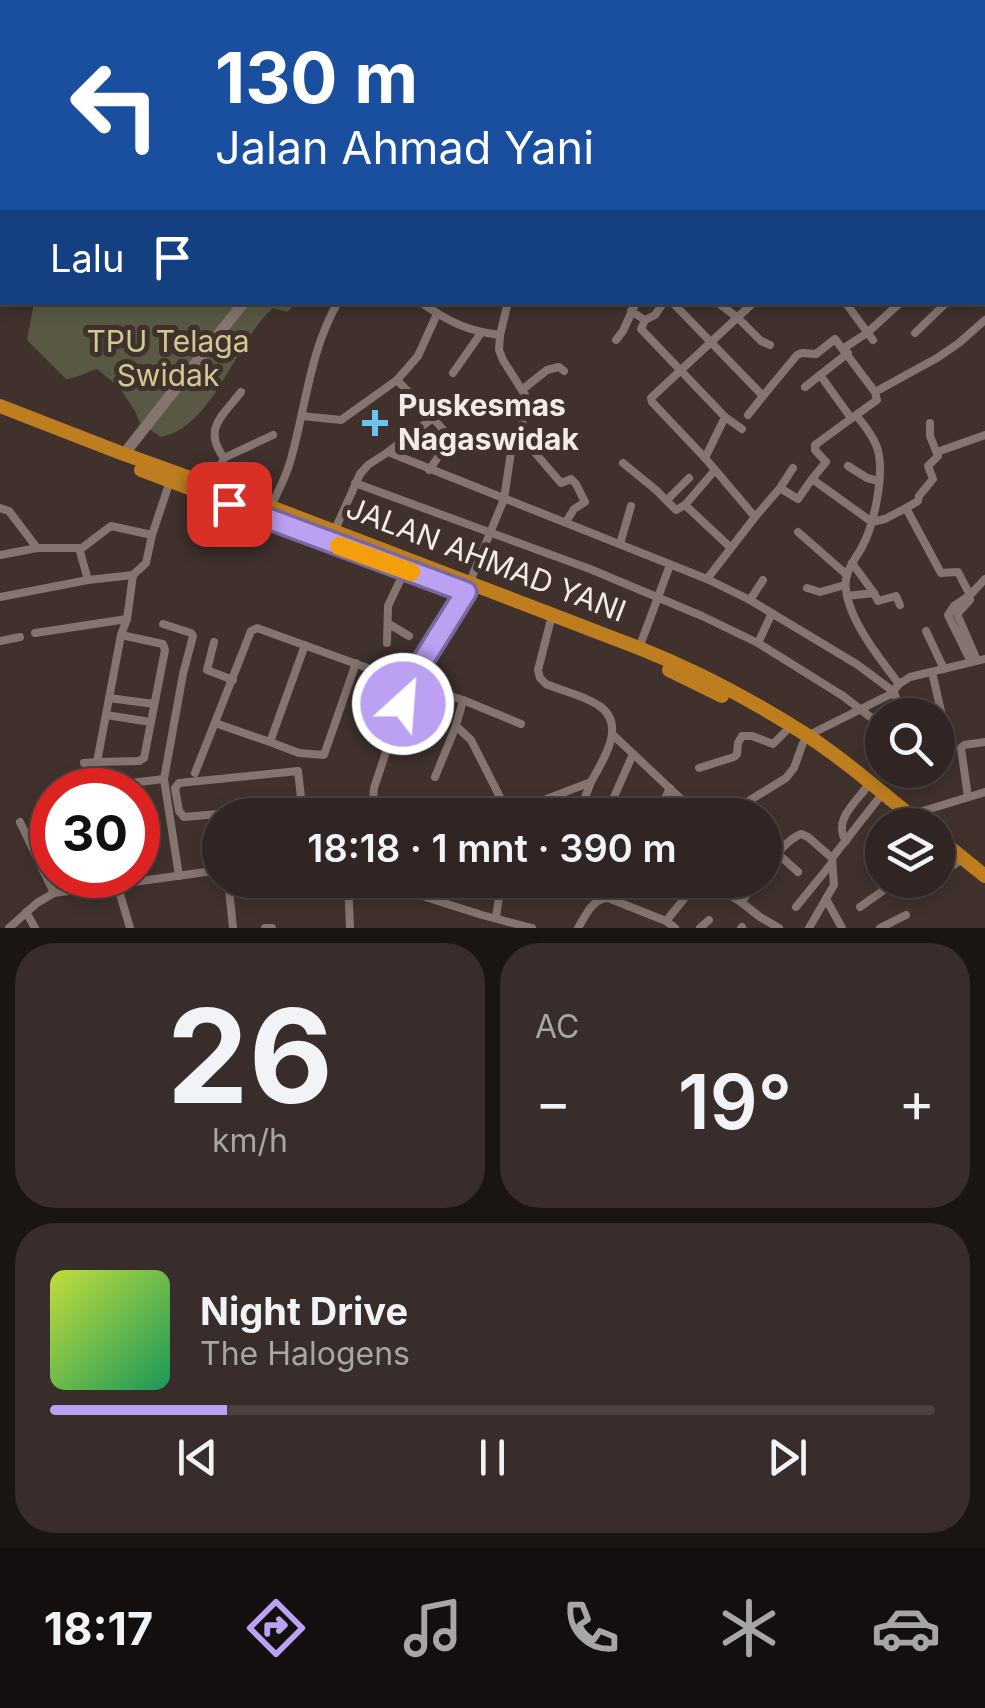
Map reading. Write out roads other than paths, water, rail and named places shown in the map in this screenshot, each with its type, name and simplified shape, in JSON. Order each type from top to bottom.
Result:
[{"type":"highway","name":"JALAN AHMAD YANI","points":[[0,406],[170,481],[405,570],[639,648],[724,687],[806,739],[897,808]]},
{"type":"highway","name":"JALAN AHMAD YANI","points":[[0,416],[271,507],[662,667],[785,732],[806,739],[895,808]]},
{"type":"highway","points":[[955,857],[985,879]]},
{"type":"highway","points":[[955,859],[985,879]]},
{"type":"street","points":[[271,507],[291,460],[321,342],[337,305]]},
{"type":"street","points":[[424,305],[458,326],[500,335]]},
{"type":"street","points":[[375,798],[374,788],[409,683],[468,588],[504,499],[525,396],[500,356],[507,305]]},
{"type":"street","points":[[643,324],[665,305]]},
{"type":"street","points":[[671,305],[763,396]]},
{"type":"street","points":[[721,305],[761,342],[770,345]]},
{"type":"street","points":[[751,305],[651,400],[755,516]]},
{"type":"street","points":[[847,305],[870,336]]},
{"type":"street","points":[[852,311],[859,305]]},
{"type":"street","points":[[805,387],[846,350],[870,336],[898,305]]},
{"type":"street","points":[[914,333],[941,305]]},
{"type":"street","points":[[634,307],[648,337],[725,417],[742,429]]},
{"type":"street","points":[[616,340],[634,307]]},
{"type":"street","points":[[122,458],[241,308]]},
{"type":"street","points":[[302,416],[341,420],[397,380],[418,356],[436,314]]},
{"type":"street","points":[[875,392],[960,343],[985,320]]},
{"type":"street","points":[[453,372],[481,333]]},
{"type":"street","points":[[748,415],[799,354],[816,354],[836,339],[875,392],[876,402],[815,445],[826,462],[798,500],[780,488]]},
{"type":"street","points":[[523,390],[550,368],[564,371]]},
{"type":"street","points":[[820,375],[870,435],[880,454],[872,522],[847,575],[846,591],[858,626],[898,698]]},
{"type":"street","points":[[397,380],[451,439],[429,470]]},
{"type":"street","points":[[224,458],[214,442],[214,428],[241,392]]},
{"type":"street","points":[[705,458],[725,417]]},
{"type":"street","points":[[334,532],[355,483],[368,465],[433,418]]},
{"type":"street","points":[[812,479],[872,522],[885,519],[923,501],[919,496],[933,479],[928,468],[938,458],[930,424]]},
{"type":"street","points":[[520,434],[561,483],[571,479],[576,484],[585,502],[574,509],[566,522]]},
{"type":"street","points":[[212,486],[224,458],[273,435]]},
{"type":"street","points":[[936,452],[985,435]]},
{"type":"street","points":[[388,452],[707,579],[750,600],[896,688]]},
{"type":"street","points":[[623,463],[677,511],[715,470]]},
{"type":"street","points":[[848,466],[879,481]]},
{"type":"street","points":[[707,579],[793,468]]},
{"type":"street","points":[[666,500],[689,478]]},
{"type":"street","points":[[0,597],[133,575],[146,563],[170,481]]},
{"type":"street","points":[[355,483],[658,596],[758,644],[865,712]]},
{"type":"street","points":[[684,505],[730,548]]},
{"type":"street","points":[[620,544],[631,506]]},
{"type":"street","points":[[0,508],[9,511],[38,548]]},
{"type":"street","points":[[906,508],[940,573],[958,572],[970,598]]},
{"type":"street","points":[[0,554],[38,548],[79,548],[111,526],[152,535]]},
{"type":"street","points":[[798,532],[847,575]]},
{"type":"street","points":[[79,548],[88,580]]},
{"type":"street","points":[[852,563],[878,601],[896,596],[900,606]]},
{"type":"street","points":[[639,648],[670,565]]},
{"type":"street","points":[[387,643],[388,606],[405,570]]},
{"type":"street","points":[[97,762],[128,619],[133,575]]},
{"type":"street","points":[[754,798],[786,778],[806,739],[862,710],[910,677],[978,660],[948,615],[970,598],[985,579]]},
{"type":"street","points":[[750,600],[763,580]]},
{"type":"street","points":[[808,588],[820,592],[874,593]]},
{"type":"street","points":[[758,644],[772,613]]},
{"type":"street","points":[[35,634],[128,619]]},
{"type":"street","points":[[550,623],[538,670],[540,678],[598,705],[610,720],[609,748],[585,798]]},
{"type":"street","points":[[163,624],[193,636],[164,779],[179,876]]},
{"type":"street","points":[[388,624],[409,636]]},
{"type":"street","points":[[196,773],[251,631],[257,628],[521,724]]},
{"type":"street","points":[[926,631],[944,668]]},
{"type":"street","points":[[84,762],[144,758],[165,646],[122,635]]},
{"type":"street","points":[[0,641],[20,636]]},
{"type":"street","points":[[214,642],[207,670],[232,680]]},
{"type":"street","points":[[270,742],[305,645]]},
{"type":"street","points":[[215,723],[299,753],[324,755],[356,664]]},
{"type":"street","points":[[932,672],[938,698]]},
{"type":"street","points":[[109,698],[154,704]]},
{"type":"street","points":[[434,777],[463,700]]},
{"type":"street","points":[[106,715],[151,722]]},
{"type":"street","points":[[456,726],[471,740],[499,798]]},
{"type":"street","points":[[699,768],[734,757],[742,736],[773,744],[785,732]]},
{"type":"street","points":[[612,734],[680,798]]},
{"type":"street","points":[[968,797],[962,746],[985,742]]},
{"type":"street","points":[[614,798],[633,754]]},
{"type":"street","points":[[955,757],[962,756]]},
{"type":"street","points":[[298,771],[302,811],[184,817],[179,812],[175,788],[178,783],[298,771]]},
{"type":"street","points":[[160,780],[164,779]]},
{"type":"street","points":[[549,798],[591,782]]},
{"type":"street","points":[[666,798],[670,788]]},
{"type":"street","points":[[945,808],[985,792]]},
{"type":"street","points":[[796,907],[846,841],[873,793]]},
{"type":"street","points":[[846,841],[841,823],[873,793]]},
{"type":"street","points":[[20,822],[30,843]]},
{"type":"street","points":[[782,849],[801,834],[832,861],[834,885],[809,928]]},
{"type":"street","points":[[782,858],[798,872]]},
{"type":"street","points":[[160,879],[202,873]]},
{"type":"street","points":[[9,928],[45,898]]},
{"type":"street","points":[[118,898],[130,928]]},
{"type":"street","points":[[230,898],[233,928]]},
{"type":"street","points":[[349,898],[350,928]]},
{"type":"street","points":[[429,898],[532,928]]},
{"type":"street","points":[[498,898],[496,917],[505,928]]},
{"type":"street","points":[[578,928],[600,898],[675,928]]},
{"type":"street","points":[[735,898],[779,928]]},
{"type":"street","points":[[741,902],[744,898]]},
{"type":"street","points":[[860,907],[872,898]]},
{"type":"street","points":[[666,922],[684,899]]},
{"type":"street","points":[[826,899],[842,928]]},
{"type":"street","points":[[26,912],[35,928]]},
{"type":"street","points":[[880,928],[906,915]]},
{"type":"street","points":[[700,928],[709,920]]},
{"type":"street","points":[[265,928],[272,928]]},
{"type":"place","name":"Puskesmas Nagaswidak","points":[[375,423]]},
{"type":"park label","name":"TPU Telaga Swidak","points":[[168,359]]}]
